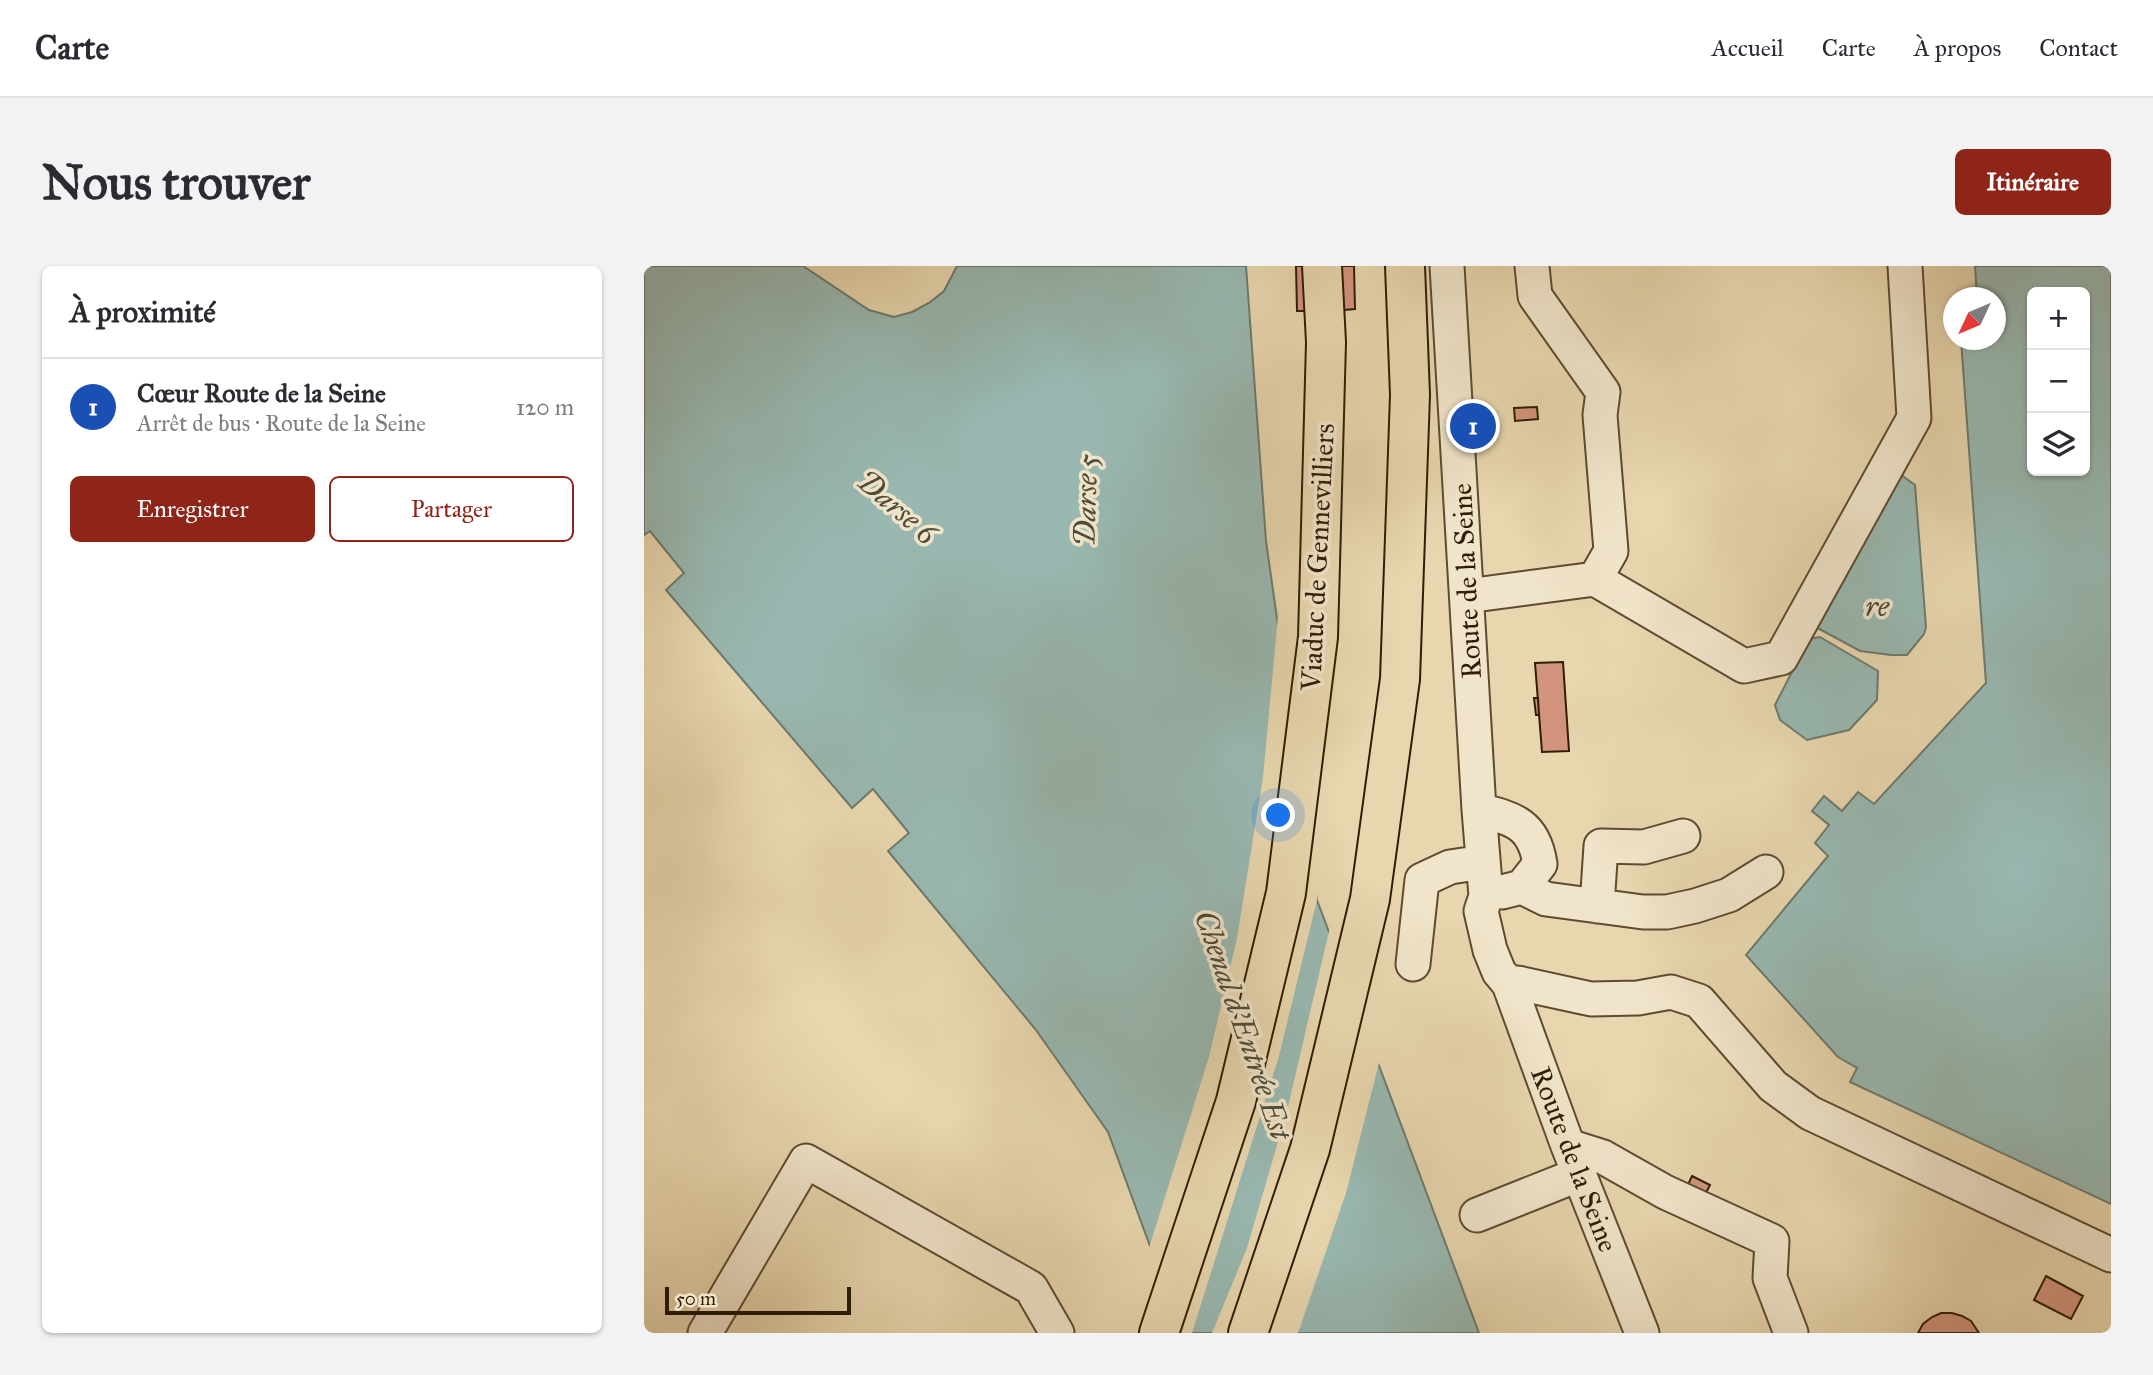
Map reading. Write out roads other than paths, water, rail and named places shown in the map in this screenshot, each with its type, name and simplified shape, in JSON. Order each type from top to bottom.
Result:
[{"type":"highway","name":"Viaduc de Gennevilliers","points":[[1159,1333],[1236,1101],[1286,893],[1318,636],[1326,342],[1322,266]]},
{"type":"highway","points":[[1248,1333],[1310,1149],[1370,899],[1400,679],[1410,395],[1405,266]]},
{"type":"street","name":"Route de la Seine","points":[[1447,266],[1486,896],[1499,909],[1514,984],[1574,1160],[1642,1333]]},
{"type":"street","points":[[1511,266],[1513,292],[1600,415]]},
{"type":"street","points":[[1532,266],[1535,296],[1603,392],[1600,415],[1611,551],[1595,579]]},
{"type":"street","points":[[1468,596],[1595,579],[1744,666],[1781,658],[1914,418],[1905,266]]},
{"type":"street","points":[[1479,810],[1506,817],[1528,831],[1537,847],[1539,864],[1522,887],[1486,896]]},
{"type":"street","points":[[1597,906],[1601,846],[1644,847],[1683,836]]},
{"type":"street","points":[[1413,964],[1422,880],[1450,867],[1483,862]]},
{"type":"street","points":[[1522,887],[1546,899],[1643,912],[1681,909],[1729,895],[1766,872]]},
{"type":"street","points":[[1514,984],[1591,999],[1638,998],[1671,992],[1699,1001],[1773,1086],[1810,1113],[2111,1255]]},
{"type":"street","points":[[1477,1215],[1574,1160],[1603,1157],[1665,1192],[1772,1241],[1770,1278],[1791,1333]]},
{"type":"street","points":[[705,1333],[806,1161],[1031,1288],[1057,1333]]},
{"type":"water","points":[[644,266],[803,266],[869,310],[894,317],[912,312],[944,291],[957,266],[1246,266],[1266,541],[1317,900],[1479,1333],[1182,1333],[1108,1132],[1036,1030],[888,851],[909,833],[873,789],[852,808],[666,590],[684,573],[650,531],[644,535]]},
{"type":"water","points":[[1975,266],[2111,266],[2111,1204],[1850,1082],[1857,1068],[1838,1057],[1746,955],[1828,856],[1815,843],[1829,825],[1812,811],[1824,796],[1842,811],[1858,792],[1874,804],[1986,683],[1962,350],[2006,350],[2006,287],[1976,287]]},
{"type":"water","name":"re","points":[[1900,474],[1915,485],[1926,627],[1924,634],[1907,655],[1860,651],[1812,625]]},
{"type":"water","points":[[1820,637],[1878,671],[1877,700],[1849,730],[1807,740],[1780,720],[1775,705],[1809,639]]},
{"type":"place","name":"Cœur Route de la Seine","points":[[1473,426]]},
{"type":"water label","name":"Darse 5","points":[[1086,500]]},
{"type":"water label","name":"Darse 6","points":[[897,507]]},
{"type":"water label","name":"Chenal d'Entrée Est","points":[[1243,1025]]}]
